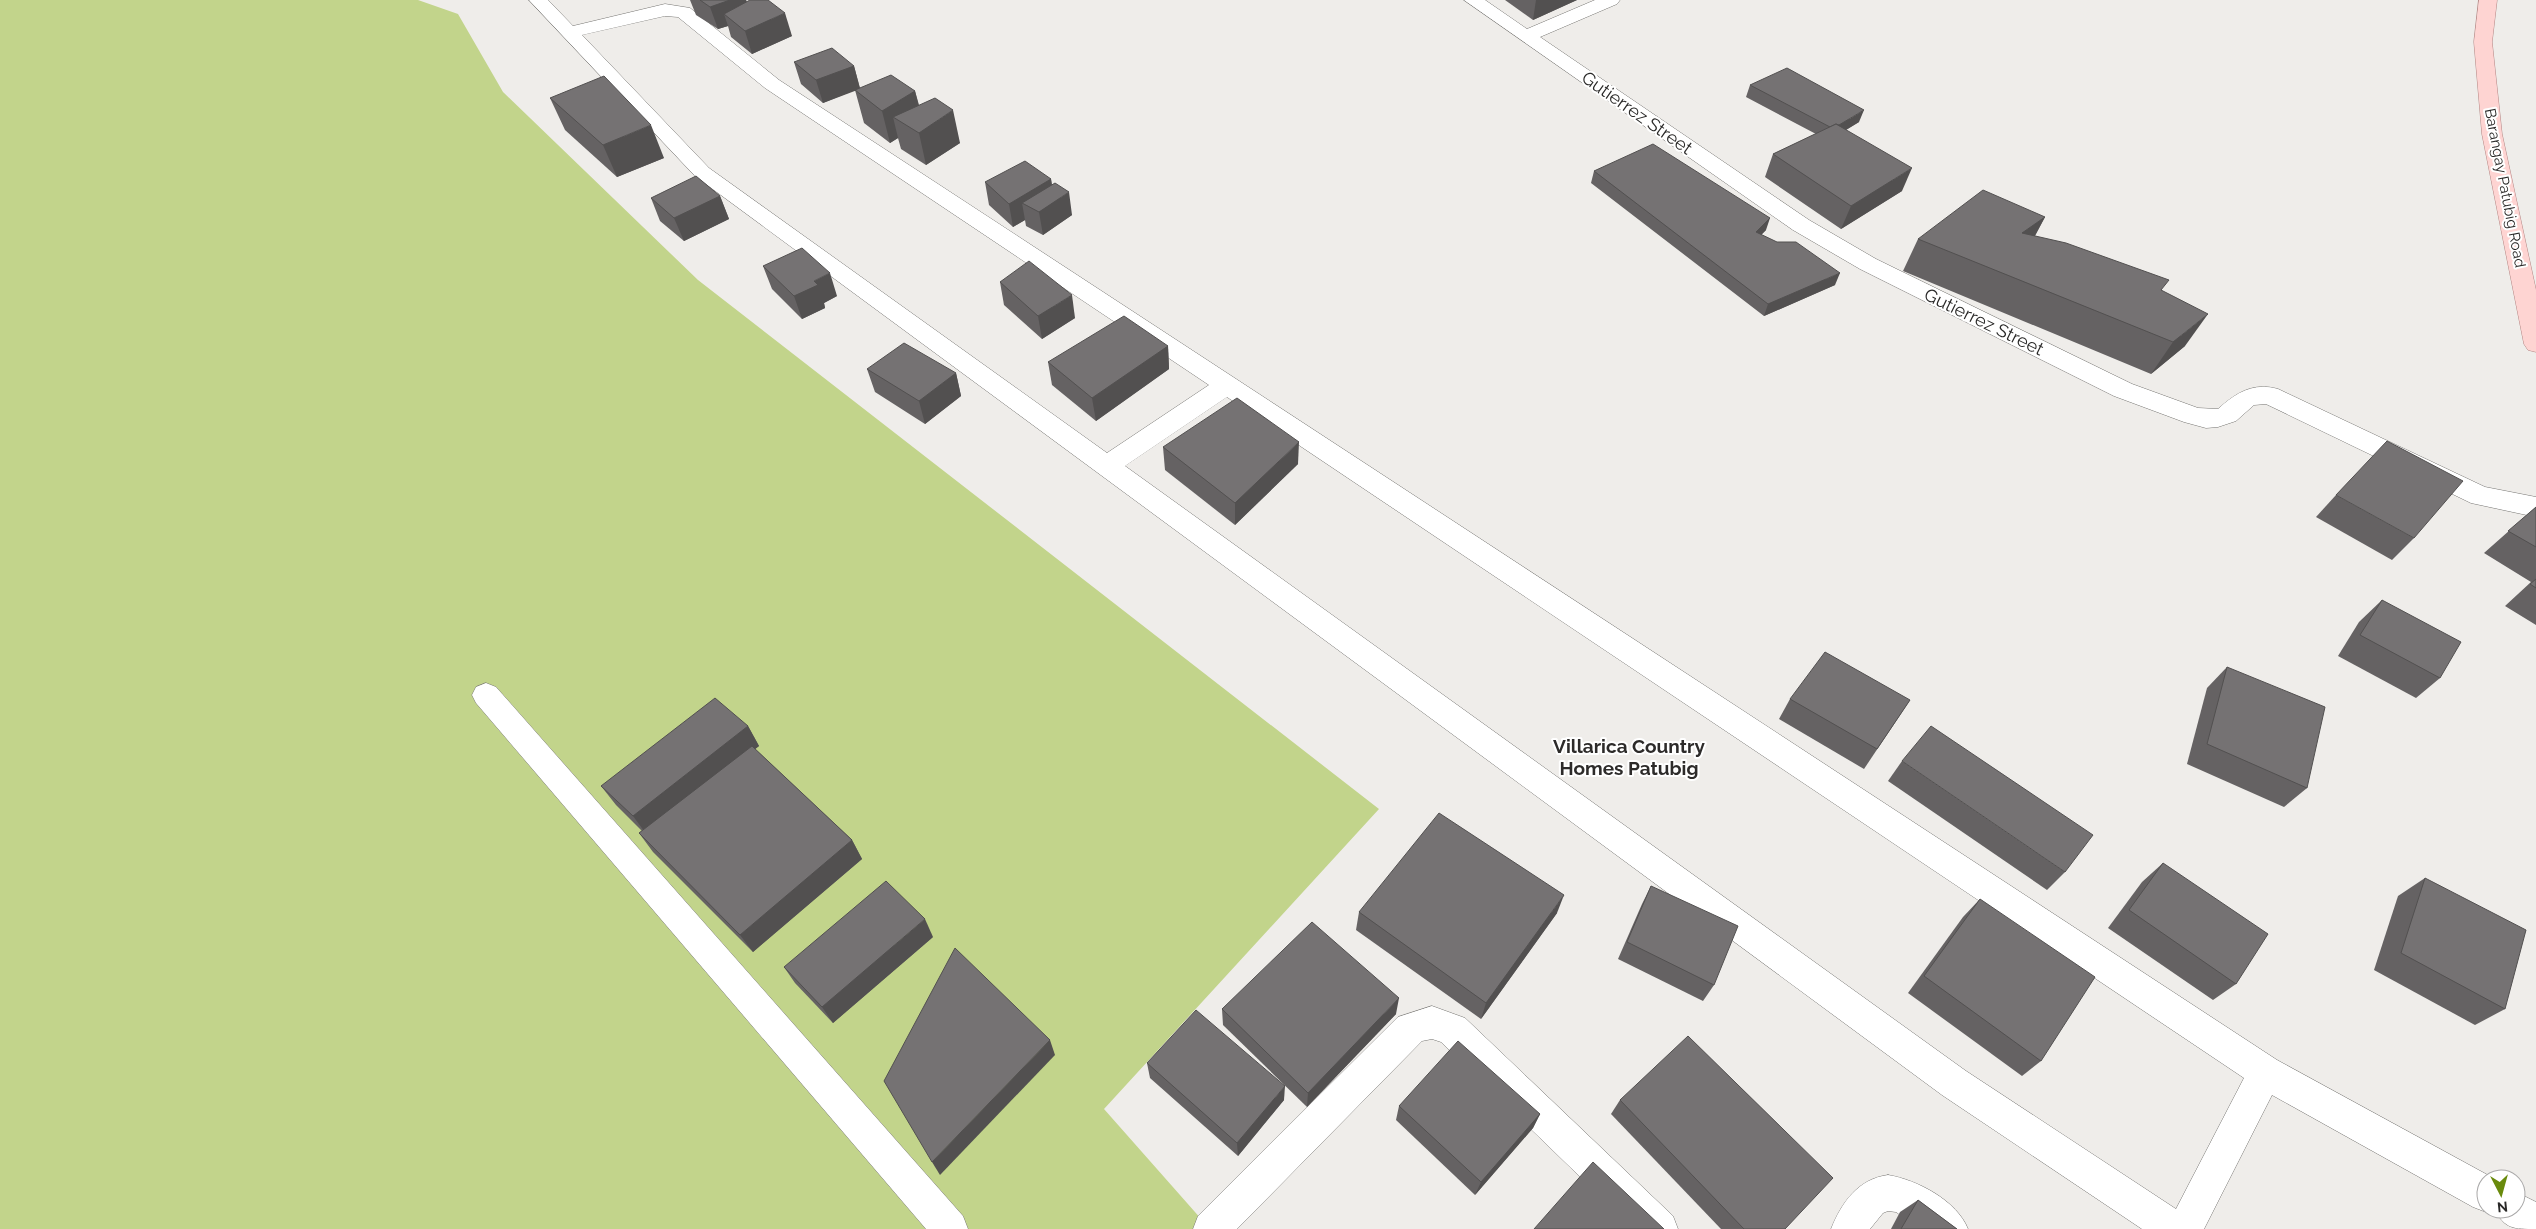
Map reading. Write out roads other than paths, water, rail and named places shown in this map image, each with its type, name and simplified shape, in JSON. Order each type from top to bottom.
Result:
[{"type":"main road","name":"Barangay Patubig Road","points":[[2488,0],[2483,42],[2492,134],[2536,344]]},
{"type":"street","points":[[538,0],[702,172],[1954,1083],[2174,1229]]},
{"type":"street","name":"Gutierrez Street","points":[[1473,0],[1801,225],[1868,264],[2122,390],[2206,419],[2227,415],[2245,399],[2255,395],[2269,395],[2480,496],[2536,507]]},
{"type":"street","points":[[1526,36],[1611,0]]},
{"type":"street","points":[[569,33],[665,10],[683,12],[772,84],[2265,1072],[2476,1188]]},
{"type":"street","points":[[1106,466],[1227,385]]},
{"type":"street","points":[[486,695],[950,1229]]},
{"type":"street","points":[[1211,1229],[1410,1029],[1424,1022],[1439,1022],[1453,1030],[1660,1229]]},
{"type":"street","points":[[2186,1229],[2265,1072]]},
{"type":"street","points":[[1850,1229],[1868,1203],[1874,1198],[1880,1194],[1896,1193],[1911,1201],[1950,1229]]},
{"type":"district","name":"Villarica Country Homes Patubig","points":[[1629,757]]}]
